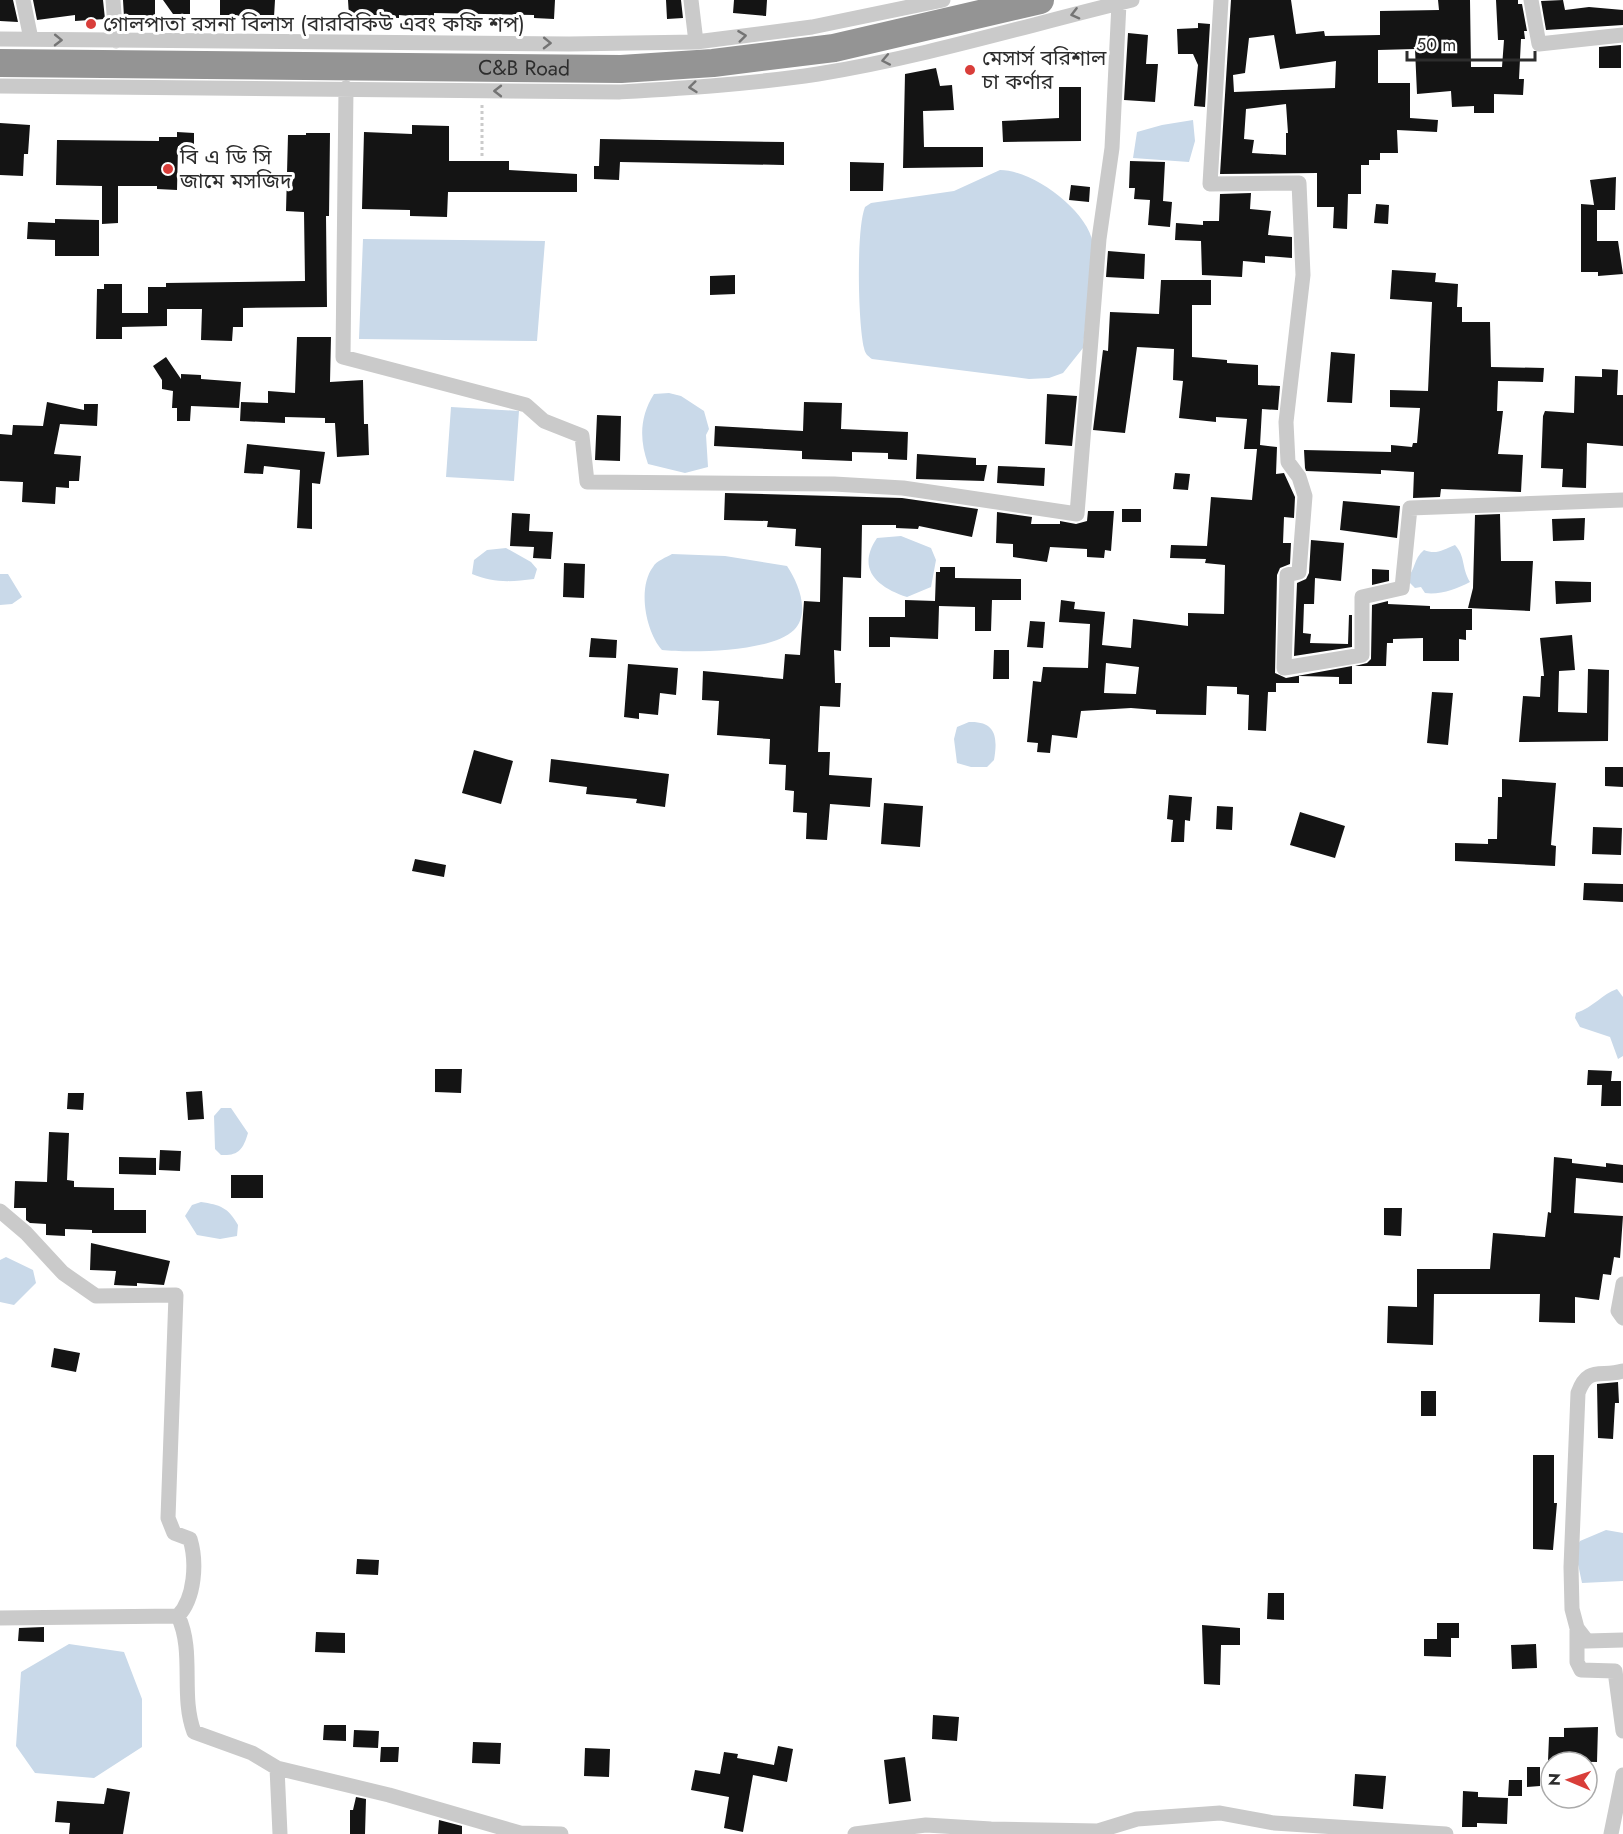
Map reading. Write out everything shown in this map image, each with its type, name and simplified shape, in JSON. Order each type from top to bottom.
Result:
[{"type":"highway","name":"C&B Road","points":[[0,63],[621,69],[712,63],[834,48],[1040,0]]},
{"type":"street","points":[[23,0],[31,39]]},
{"type":"street","points":[[113,0],[116,40]]},
{"type":"street","points":[[691,0],[696,42]]},
{"type":"street","points":[[0,39],[696,42],[812,27],[897,12],[943,0]]},
{"type":"street","points":[[1221,0],[1210,184],[1299,183],[1303,275],[1286,422],[1288,462],[1299,477],[1305,496],[1299,572],[1287,575],[1285,588],[1284,668],[1362,656],[1362,597],[1402,588],[1410,508],[1623,500]]},
{"type":"street","points":[[1531,0],[1539,45],[1623,35]]},
{"type":"street","points":[[0,86],[346,88],[619,92],[817,74],[909,55],[1126,2],[1112,148],[1099,239],[1077,514],[903,488],[834,484],[587,482],[582,436],[544,421],[526,405],[343,357],[346,88]]},
{"type":"street","points":[[0,1211],[26,1233],[63,1274],[96,1296],[176,1295],[168,1518],[174,1533],[190,1539],[195,1556],[187,1606],[178,1616],[0,1618]]},
{"type":"street","points":[[1623,1284],[1618,1311],[1623,1318]]},
{"type":"street","points":[[1623,1371],[1594,1373],[1582,1381],[1578,1393],[1570,1567],[1572,1610],[1577,1628],[1577,1662],[1581,1670],[1615,1671],[1623,1731]]},
{"type":"street","points":[[178,1616],[185,1631],[188,1716],[194,1732],[252,1753],[277,1768],[389,1795],[520,1833],[561,1834]]},
{"type":"street","points":[[1577,1628],[1587,1641],[1623,1640]]},
{"type":"street","points":[[277,1768],[280,1834]]},
{"type":"street","points":[[1611,1834],[1623,1775]]},
{"type":"street","points":[[855,1834],[926,1825],[1098,1831],[1137,1819],[1220,1813],[1274,1823],[1446,1834]]},
{"type":"path","points":[[482,91],[482,156]]},
{"type":"water","points":[[1193,120],[1195,141],[1189,162],[1133,158],[1137,132]]},
{"type":"water","points":[[1000,170],[1028,177],[1057,194],[1070,205],[1089,230],[1093,243],[1083,348],[1063,373],[1049,378],[1029,379],[872,359],[864,348],[859,299],[860,235],[865,207],[871,203],[954,191]]},
{"type":"water","points":[[363,239],[545,241],[537,341],[359,339]]},
{"type":"water","points":[[669,393],[681,396],[704,411],[709,429],[706,435],[708,467],[685,473],[648,464],[642,437],[646,411],[654,394]]},
{"type":"water","points":[[451,407],[519,411],[514,481],[446,477]]},
{"type":"water","points":[[901,536],[931,548],[936,560],[931,587],[907,597],[879,582],[869,568],[871,549],[877,538]]},
{"type":"water","points":[[1455,545],[1461,554],[1470,582],[1448,591],[1425,593],[1421,587],[1415,588],[1406,579],[1424,550],[1436,552]]},
{"type":"water","points":[[506,548],[531,562],[537,569],[534,579],[502,581],[472,574],[474,560],[487,550]]},
{"type":"water","points":[[672,554],[725,556],[787,566],[801,598],[802,615],[799,623],[794,630],[783,637],[750,647],[711,651],[662,650],[656,642],[648,621],[645,586],[654,565]]},
{"type":"water","points":[[0,574],[8,574],[22,597],[12,604],[0,605]]},
{"type":"water","points":[[969,722],[985,724],[993,732],[996,744],[994,760],[987,767],[971,767],[957,763],[954,739],[957,727]]},
{"type":"water","points":[[1617,989],[1623,997],[1623,1056],[1618,1059],[1610,1037],[1580,1027],[1575,1018],[1576,1013]]},
{"type":"water","points":[[221,1108],[231,1108],[248,1133],[242,1148],[236,1153],[221,1155],[215,1149],[214,1116]]},
{"type":"water","points":[[201,1202],[227,1211],[238,1225],[237,1236],[220,1239],[197,1235],[185,1216],[192,1205]]},
{"type":"water","points":[[6,1257],[33,1270],[36,1283],[14,1305],[0,1302],[0,1260]]},
{"type":"water","points":[[1606,1530],[1623,1533],[1623,1581],[1582,1583],[1575,1550],[1580,1541]]},
{"type":"water","points":[[69,1644],[124,1652],[142,1699],[142,1747],[94,1778],[35,1773],[16,1746],[21,1672]]},
{"type":"building","points":[[0,0],[13,0],[18,22],[0,21]]},
{"type":"building","points":[[33,0],[103,0],[105,19],[75,21],[75,15],[37,20]]},
{"type":"building","points":[[123,0],[155,0],[155,17],[124,17]]},
{"type":"building","points":[[163,0],[190,0],[190,14],[173,14]]},
{"type":"building","points":[[220,0],[275,0],[274,17],[220,15]]},
{"type":"building","points":[[348,0],[555,0],[554,19],[534,18],[534,15],[434,13],[434,18],[399,15],[399,18],[349,16]]},
{"type":"building","points":[[666,0],[681,0],[683,18],[667,19]]},
{"type":"building","points":[[734,0],[767,0],[766,16],[733,13]]},
{"type":"building","points":[[1231,0],[1291,0],[1296,34],[1324,31],[1325,36],[1380,35],[1380,11],[1439,10],[1438,0],[1470,0],[1471,67],[1502,67],[1504,40],[1498,40],[1496,0],[1518,0],[1518,4],[1522,4],[1527,31],[1524,31],[1525,39],[1521,39],[1519,79],[1524,79],[1523,95],[1494,94],[1494,113],[1474,113],[1474,106],[1452,107],[1451,91],[1417,94],[1415,49],[1378,50],[1378,83],[1410,83],[1410,118],[1438,120],[1437,132],[1397,130],[1398,153],[1380,153],[1380,160],[1369,160],[1369,165],[1361,165],[1361,194],[1348,194],[1347,229],[1333,228],[1334,207],[1317,207],[1317,173],[1220,174]],"holes":[[[1274,35],[1280,69],[1336,61],[1335,88],[1234,92],[1233,75],[1245,73],[1249,38]],[[1286,104],[1288,133],[1286,133],[1286,155],[1252,153],[1254,140],[1244,139],[1246,109]]]},
{"type":"building","points":[[1563,0],[1565,10],[1589,7],[1623,10],[1623,25],[1546,30],[1541,1]]},
{"type":"building","points":[[1198,23],[1210,24],[1205,107],[1194,106],[1198,65],[1193,54],[1178,54],[1177,29],[1198,28]]},
{"type":"building","points":[[1128,33],[1148,35],[1146,64],[1158,64],[1155,102],[1124,100]]},
{"type":"building","points":[[1621,45],[1621,68],[1599,68],[1599,47]]},
{"type":"building","points":[[936,68],[940,86],[952,85],[954,110],[923,111],[924,147],[983,147],[983,167],[903,168],[905,74]]},
{"type":"building","points":[[1059,87],[1081,87],[1081,141],[1003,142],[1002,121],[1059,118]]},
{"type":"building","points":[[0,123],[30,125],[28,154],[24,154],[23,176],[0,175]]},
{"type":"building","points":[[412,125],[449,126],[449,161],[509,161],[509,170],[577,174],[577,192],[448,192],[447,217],[410,216],[410,210],[362,209],[364,132],[412,134]]},
{"type":"building","points":[[177,132],[194,133],[194,146],[178,146],[177,190],[157,189],[157,186],[118,186],[118,223],[102,224],[102,186],[56,185],[57,140],[159,141],[159,137],[177,137]]},
{"type":"building","points":[[306,133],[330,133],[329,216],[326,216],[327,307],[243,308],[243,327],[233,327],[232,341],[201,340],[202,309],[167,309],[167,326],[122,327],[122,339],[96,339],[97,289],[104,289],[104,284],[122,284],[122,313],[148,313],[148,287],[166,287],[166,283],[305,281],[304,212],[286,211],[288,135],[306,135]]},
{"type":"building","points":[[600,139],[784,142],[784,165],[620,162],[619,180],[594,179],[594,166],[599,166]]},
{"type":"building","points":[[1130,161],[1165,162],[1163,201],[1172,202],[1170,227],[1148,225],[1150,200],[1134,199],[1135,188],[1129,188]]},
{"type":"building","points":[[850,162],[884,163],[883,191],[850,191]]},
{"type":"building","points":[[1616,177],[1615,210],[1597,210],[1597,241],[1618,241],[1623,274],[1598,276],[1598,272],[1581,272],[1581,204],[1594,205],[1590,180]]},
{"type":"building","points":[[1071,185],[1090,187],[1089,202],[1069,200]]},
{"type":"building","points":[[1251,193],[1250,209],[1271,211],[1268,235],[1292,237],[1292,258],[1265,256],[1265,263],[1243,261],[1242,277],[1202,275],[1201,241],[1175,240],[1176,223],[1203,225],[1203,221],[1219,221],[1220,194]]},
{"type":"building","points":[[1376,204],[1389,205],[1388,224],[1374,223]]},
{"type":"building","points":[[55,219],[99,220],[99,256],[55,256],[55,240],[27,239],[28,222],[55,223]]},
{"type":"building","points":[[1108,251],[1145,254],[1144,279],[1106,277]]},
{"type":"building","points":[[1392,270],[1436,273],[1435,282],[1458,284],[1457,307],[1462,307],[1462,322],[1490,322],[1491,367],[1544,368],[1543,382],[1498,381],[1497,411],[1503,411],[1498,454],[1523,455],[1521,492],[1441,489],[1440,497],[1413,498],[1414,472],[1381,470],[1381,474],[1306,471],[1304,450],[1391,452],[1391,445],[1412,447],[1413,443],[1417,443],[1420,408],[1390,407],[1390,390],[1428,391],[1432,302],[1390,299]]},
{"type":"building","points":[[735,275],[735,294],[710,295],[710,276]]},
{"type":"building","points":[[1161,280],[1211,280],[1211,305],[1192,305],[1192,357],[1258,365],[1258,385],[1280,386],[1278,410],[1262,409],[1260,445],[1277,447],[1276,474],[1284,473],[1295,497],[1294,518],[1284,517],[1283,543],[1291,543],[1290,564],[1280,568],[1277,575],[1275,673],[1286,678],[1352,666],[1352,684],[1339,684],[1339,677],[1299,676],[1299,683],[1276,683],[1276,692],[1268,692],[1266,731],[1248,730],[1249,695],[1237,694],[1237,687],[1207,686],[1206,715],[1156,714],[1156,710],[1131,708],[1081,711],[1077,738],[1052,735],[1050,753],[1037,752],[1038,743],[1027,742],[1033,681],[1041,682],[1043,667],[1088,668],[1090,624],[1059,622],[1061,600],[1075,602],[1074,609],[1105,612],[1102,645],[1131,648],[1133,619],[1188,626],[1188,613],[1224,614],[1225,565],[1205,563],[1206,559],[1170,558],[1171,545],[1207,546],[1211,497],[1252,500],[1257,449],[1244,449],[1247,419],[1216,417],[1216,422],[1179,418],[1183,381],[1173,380],[1174,349],[1137,347],[1125,433],[1093,430],[1103,350],[1108,351],[1110,312],[1159,314]],"holes":[[[1106,663],[1139,667],[1136,694],[1104,693]]]},
{"type":"building","points":[[297,337],[331,337],[330,382],[363,380],[364,424],[368,424],[369,455],[337,457],[335,423],[325,423],[325,418],[285,417],[285,423],[240,421],[241,402],[268,403],[268,391],[295,393]]},
{"type":"building","points":[[1331,352],[1355,354],[1352,403],[1327,402]]},
{"type":"building","points":[[166,357],[181,379],[181,374],[201,375],[201,379],[241,382],[239,408],[191,406],[190,421],[177,421],[177,408],[172,408],[173,391],[162,389],[162,380],[153,366]]},
{"type":"building","points":[[1602,369],[1618,370],[1617,395],[1623,395],[1623,446],[1587,443],[1586,488],[1562,487],[1563,469],[1541,468],[1543,416],[1545,411],[1574,413],[1575,376],[1602,377]]},
{"type":"building","points":[[1047,394],[1077,396],[1072,446],[1045,444]]},
{"type":"building","points":[[47,402],[84,410],[84,404],[98,404],[97,426],[60,424],[54,454],[81,456],[79,481],[69,481],[69,488],[56,487],[55,504],[22,502],[23,482],[0,481],[0,434],[12,435],[13,425],[43,426]]},
{"type":"building","points":[[804,402],[842,403],[841,429],[908,432],[907,460],[888,459],[888,453],[852,452],[852,461],[802,459],[802,451],[714,446],[715,426],[803,431]]},
{"type":"building","points":[[597,415],[621,416],[620,461],[595,460]]},
{"type":"building","points":[[247,444],[325,452],[320,484],[312,483],[312,529],[297,528],[300,470],[264,466],[263,474],[244,473]]},
{"type":"building","points":[[917,454],[976,458],[976,465],[987,465],[984,481],[916,479]]},
{"type":"building","points":[[998,466],[1045,468],[1044,486],[997,483]]},
{"type":"building","points":[[1175,473],[1190,474],[1188,490],[1173,489]]},
{"type":"building","points":[[725,493],[902,498],[978,509],[972,537],[919,526],[918,529],[896,528],[896,525],[862,525],[861,578],[843,577],[841,651],[834,650],[835,683],[841,683],[840,707],[820,706],[818,752],[830,752],[829,775],[872,778],[870,807],[830,804],[827,840],[806,839],[807,813],[793,812],[794,791],[785,790],[786,765],[769,764],[770,739],[717,735],[719,701],[702,700],[703,671],[783,679],[785,654],[800,655],[804,601],[820,602],[821,548],[795,546],[796,529],[767,527],[768,521],[724,520]]},
{"type":"building","points":[[1343,501],[1400,506],[1397,538],[1340,530]]},
{"type":"building","points":[[1122,509],[1141,509],[1141,522],[1122,522]]},
{"type":"building","points":[[1088,511],[1114,511],[1111,551],[1105,550],[1104,558],[1087,557],[1087,549],[1050,547],[1047,562],[1013,557],[1013,544],[996,543],[997,512],[1032,517],[1031,524],[1060,524],[1060,521],[1076,524],[1087,521]]},
{"type":"building","points":[[512,513],[530,514],[529,531],[553,532],[551,559],[533,558],[534,547],[510,546]]},
{"type":"building","points":[[1500,514],[1501,561],[1533,561],[1530,611],[1468,608],[1473,588],[1475,515]]},
{"type":"building","points":[[1585,518],[1584,540],[1553,541],[1552,519]]},
{"type":"building","points":[[1311,540],[1344,543],[1341,581],[1315,578],[1314,604],[1304,604],[1303,633],[1311,634],[1310,643],[1348,644],[1349,615],[1352,615],[1352,647],[1294,656],[1297,583],[1306,579],[1309,573]]},
{"type":"building","points":[[564,563],[585,564],[584,598],[563,597]]},
{"type":"building","points":[[940,567],[955,567],[955,578],[1021,579],[1021,600],[992,600],[991,631],[975,631],[975,607],[939,606],[938,639],[890,637],[890,647],[869,647],[869,617],[905,617],[905,600],[935,601],[936,572],[940,572]]},
{"type":"building","points":[[1372,569],[1389,570],[1389,581],[1372,585]]},
{"type":"building","points":[[1555,581],[1591,582],[1591,602],[1556,604]]},
{"type":"building","points":[[1388,601],[1388,604],[1430,606],[1430,609],[1472,609],[1472,630],[1466,630],[1466,640],[1459,639],[1459,661],[1423,661],[1423,638],[1393,639],[1393,643],[1387,643],[1386,666],[1355,666],[1367,663],[1371,659],[1372,605]]},
{"type":"building","points":[[1030,621],[1045,622],[1043,648],[1027,647]]},
{"type":"building","points":[[1572,635],[1575,670],[1559,671],[1558,712],[1587,713],[1588,669],[1609,670],[1608,741],[1519,742],[1523,696],[1540,697],[1541,676],[1544,676],[1540,638]]},
{"type":"building","points":[[591,638],[617,640],[616,658],[589,657]]},
{"type":"building","points":[[994,650],[1009,650],[1009,679],[993,679]]},
{"type":"building","points":[[628,664],[678,668],[676,695],[660,693],[658,715],[639,713],[639,719],[624,717]]},
{"type":"building","points":[[1432,692],[1453,693],[1448,745],[1427,743]]},
{"type":"building","points":[[474,750],[513,761],[501,804],[462,793]]},
{"type":"building","points":[[551,759],[669,774],[665,807],[636,803],[637,799],[586,794],[587,787],[549,782]]},
{"type":"building","points":[[1605,767],[1623,767],[1623,787],[1605,786]]},
{"type":"building","points":[[1502,779],[1556,783],[1551,845],[1556,846],[1555,866],[1455,861],[1455,843],[1488,844],[1488,839],[1497,839],[1498,797],[1502,797]]},
{"type":"building","points":[[1169,795],[1192,797],[1190,821],[1185,820],[1184,842],[1171,842],[1173,820],[1167,819]]},
{"type":"building","points":[[884,803],[923,806],[920,847],[881,844]]},
{"type":"building","points":[[1217,806],[1233,807],[1232,830],[1216,829]]},
{"type":"building","points":[[1300,812],[1345,826],[1335,858],[1290,845]]},
{"type":"building","points":[[1593,827],[1622,828],[1621,855],[1592,854]]},
{"type":"building","points":[[415,859],[446,865],[444,877],[412,871]]},
{"type":"building","points":[[1584,883],[1623,884],[1623,902],[1583,900]]},
{"type":"building","points":[[435,1069],[462,1069],[461,1093],[435,1092]]},
{"type":"building","points":[[1588,1070],[1612,1071],[1611,1081],[1621,1081],[1621,1106],[1601,1106],[1602,1085],[1587,1085]]},
{"type":"building","points":[[202,1091],[204,1119],[188,1120],[186,1092]]},
{"type":"building","points":[[68,1093],[84,1093],[83,1110],[67,1109]]},
{"type":"building","points":[[49,1132],[69,1133],[67,1180],[74,1181],[74,1187],[114,1188],[114,1210],[146,1210],[146,1233],[92,1233],[92,1230],[65,1229],[65,1236],[46,1235],[46,1224],[30,1223],[26,1220],[26,1208],[14,1208],[15,1181],[47,1182]]},
{"type":"building","points":[[160,1150],[181,1151],[180,1171],[159,1170]]},
{"type":"building","points":[[119,1157],[156,1158],[156,1175],[119,1174]]},
{"type":"building","points":[[1554,1157],[1572,1159],[1572,1163],[1606,1167],[1606,1163],[1623,1165],[1623,1183],[1576,1178],[1574,1213],[1623,1216],[1620,1258],[1614,1257],[1611,1275],[1603,1274],[1599,1300],[1575,1297],[1575,1323],[1539,1322],[1540,1294],[1434,1294],[1433,1345],[1387,1343],[1388,1306],[1417,1307],[1417,1269],[1490,1269],[1493,1233],[1545,1237],[1548,1212],[1551,1213]]},
{"type":"building","points":[[231,1175],[263,1175],[263,1198],[231,1198]]},
{"type":"building","points":[[1384,1208],[1402,1208],[1401,1236],[1384,1235]]},
{"type":"building","points":[[91,1243],[170,1261],[164,1285],[137,1283],[137,1286],[114,1285],[116,1271],[90,1270]]},
{"type":"building","points":[[54,1348],[80,1353],[76,1372],[51,1367]]},
{"type":"building","points":[[1618,1382],[1619,1403],[1615,1403],[1613,1439],[1598,1438],[1597,1384]]},
{"type":"building","points":[[1421,1391],[1436,1391],[1436,1416],[1421,1416]]},
{"type":"building","points":[[1533,1455],[1554,1455],[1554,1503],[1557,1503],[1553,1550],[1533,1549]]},
{"type":"building","points":[[357,1559],[379,1560],[378,1575],[356,1574]]},
{"type":"building","points":[[1268,1593],[1284,1593],[1284,1620],[1267,1619]]},
{"type":"building","points":[[1437,1623],[1459,1623],[1459,1638],[1451,1638],[1451,1657],[1424,1656],[1424,1639],[1437,1639]]},
{"type":"building","points":[[1202,1625],[1240,1628],[1240,1645],[1221,1645],[1220,1685],[1204,1684]]},
{"type":"building","points":[[44,1627],[44,1642],[18,1641],[19,1628]]},
{"type":"building","points":[[316,1632],[345,1633],[345,1653],[315,1652]]},
{"type":"building","points":[[1536,1644],[1537,1668],[1512,1669],[1511,1645]]},
{"type":"building","points":[[933,1715],[959,1717],[957,1741],[932,1739]]},
{"type":"building","points":[[324,1725],[346,1725],[346,1741],[323,1740]]},
{"type":"building","points":[[1598,1727],[1597,1750],[1548,1750],[1549,1737],[1564,1737],[1564,1728]]},
{"type":"building","points":[[354,1730],[379,1731],[378,1748],[353,1747]]},
{"type":"building","points":[[473,1742],[501,1743],[500,1764],[472,1763]]},
{"type":"building","points":[[778,1746],[793,1749],[787,1782],[753,1775],[743,1832],[724,1828],[729,1797],[691,1790],[695,1770],[720,1774],[724,1752],[738,1754],[737,1758],[774,1765]]},
{"type":"building","points":[[381,1747],[399,1747],[398,1762],[380,1762]]},
{"type":"building","points":[[585,1748],[610,1749],[609,1777],[584,1776]]},
{"type":"building","points":[[905,1757],[911,1801],[889,1804],[884,1760]]},
{"type":"building","points":[[1527,1767],[1539,1767],[1539,1786],[1527,1787]]},
{"type":"building","points":[[1355,1774],[1386,1776],[1383,1809],[1353,1806]]},
{"type":"building","points":[[1509,1780],[1522,1780],[1522,1796],[1508,1796]]},
{"type":"building","points":[[107,1788],[130,1792],[123,1834],[69,1834],[70,1823],[55,1822],[57,1801],[104,1804]]},
{"type":"building","points":[[1463,1791],[1478,1792],[1478,1797],[1508,1798],[1507,1824],[1477,1823],[1477,1827],[1462,1827]]},
{"type":"building","points":[[356,1797],[366,1799],[365,1834],[350,1834],[350,1810],[353,1810]]},
{"type":"building","points":[[439,1820],[462,1826],[462,1834],[438,1834]]},
{"type":"place","name":"গোলপাতা রসনা বিলাস (বারবিকিউ এবং কফি শপ)","points":[[91,24]]},
{"type":"place","name":"মেসার্স বরিশাল চা কর্ণার","points":[[970,70]]},
{"type":"place","name":"বি এ ডি সি জামে মসজিদ","points":[[168,169]]}]
